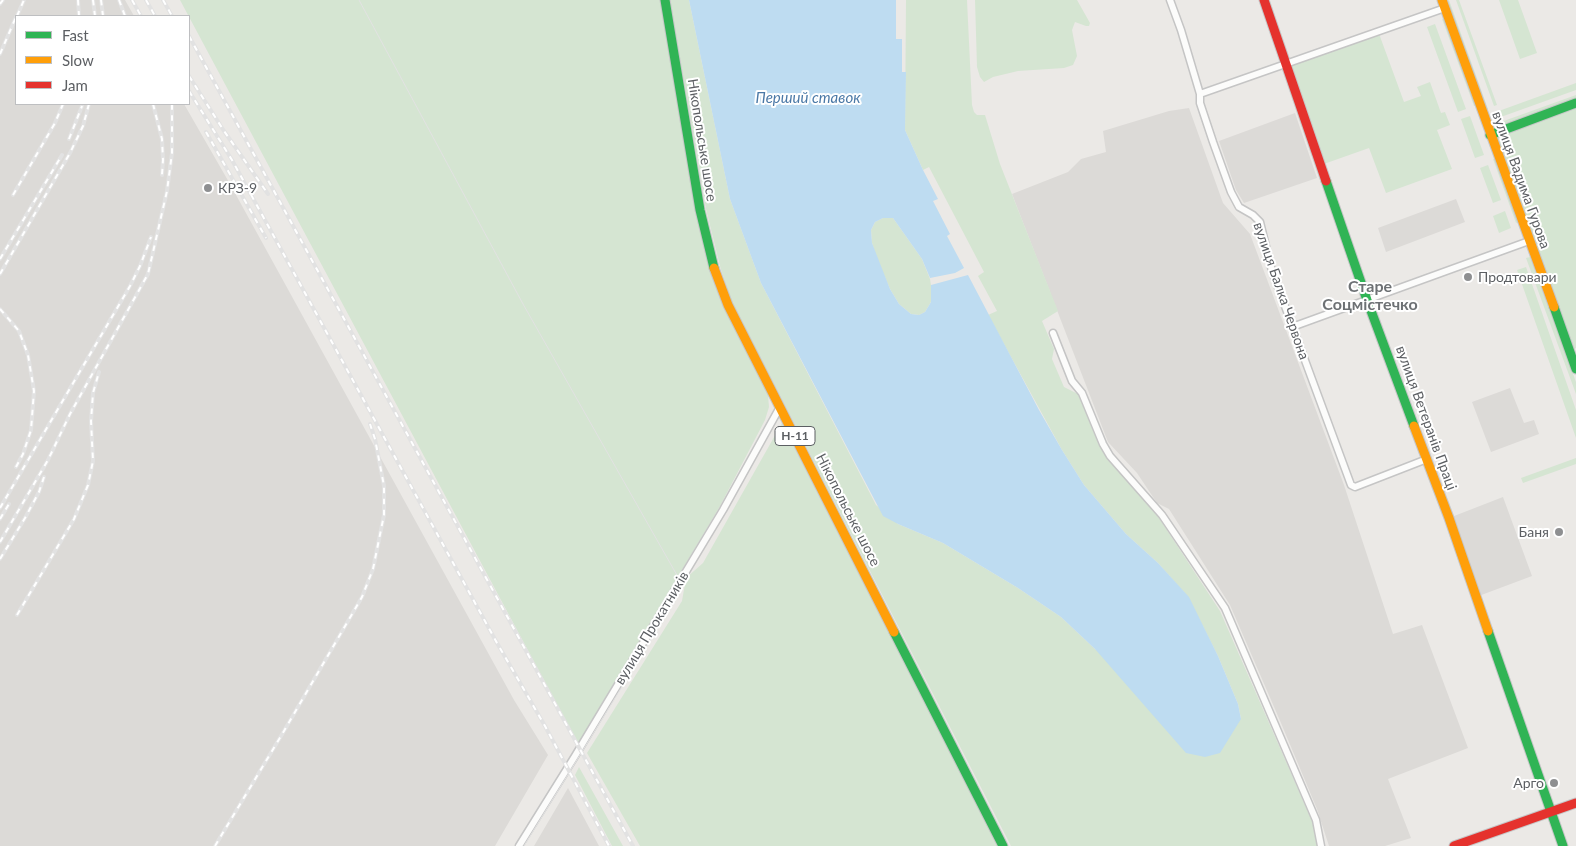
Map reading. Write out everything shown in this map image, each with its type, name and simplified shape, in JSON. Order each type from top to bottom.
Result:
[{"type":"street","name":"Нікопольське шосе","points":[[665,0],[700,210],[715,271],[728,304],[1003,846]]},
{"type":"street","name":"вулиця Балка Червона","points":[[1170,0],[1181,30],[1200,94],[1203,111],[1231,192],[1239,207],[1253,215],[1260,222],[1272,272],[1351,485],[1355,487],[1427,459]]},
{"type":"street","name":"вулиця Ветеранів Праці","points":[[1264,0],[1367,300],[1427,459],[1563,846]]},
{"type":"street","points":[[1200,94],[1286,64],[1444,4]]},
{"type":"street","name":"вулиця Вадима Гурова","points":[[1444,4],[1529,241],[1573,349],[1576,369]]},
{"type":"street","points":[[1490,134],[1576,104]]},
{"type":"street","points":[[1292,327],[1529,241]]},
{"type":"street","points":[[1053,333],[1072,381],[1082,394],[1102,444],[1110,456],[1124,469],[1162,515],[1225,608],[1316,820],[1321,846]]},
{"type":"street","name":"вулиця Прокатників","points":[[519,846],[723,510],[780,407]]},
{"type":"street","points":[[1454,846],[1576,803]]},
{"type":"shaded area","points":[[0,0],[125,0],[133,15],[15,15],[15,105],[185,105],[514,700],[548,755],[495,846],[0,846]]},
{"type":"shaded area","points":[[1189,108],[1223,203],[1250,234],[1344,485],[1393,634],[1422,625],[1468,748],[1388,779],[1411,838],[1385,846],[1329,846],[1317,809],[1230,605],[1169,509],[1157,503],[1137,473],[1108,442],[1012,194],[1068,172],[1081,159],[1106,152],[1103,131],[1169,111]]},
{"type":"shaded area","points":[[1295,113],[1317,178],[1244,203],[1236,190],[1219,141]]},
{"type":"shaded area","points":[[1456,199],[1465,222],[1386,252],[1378,228]]},
{"type":"shaded area","points":[[1510,388],[1524,423],[1534,420],[1539,434],[1491,452],[1472,402]]},
{"type":"shaded area","points":[[1503,497],[1532,576],[1476,597],[1449,518]]},
{"type":"shaded area","points":[[568,788],[599,846],[534,846]]},
{"type":"green space","points":[[180,0],[660,0],[696,211],[768,395],[769,407],[765,420],[719,508],[578,744],[190,19],[190,15],[188,15]]},
{"type":"green space","points":[[670,0],[689,0],[730,199],[761,283],[876,505],[898,524],[943,543],[1018,588],[1061,617],[1095,649],[1241,719],[1238,704],[1218,656],[1188,597],[1158,563],[1126,534],[1084,485],[1062,450],[988,315],[997,311],[978,276],[984,272],[929,167],[923,170],[905,130],[906,0],[967,0],[972,105],[977,115],[985,115],[1000,164],[1058,311],[1042,321],[1054,349],[1052,359],[1064,387],[1078,394],[1099,445],[1159,518],[1220,611],[1312,821],[1317,846],[1011,846],[732,302],[721,270],[706,209]]},
{"type":"green space","points":[[975,0],[1077,0],[1090,23],[1089,26],[1086,26],[1075,22],[1072,30],[1077,56],[1073,65],[1064,68],[1018,71],[993,77],[984,82],[980,77],[977,67]]},
{"type":"green space","points":[[1446,0],[1449,0],[1488,109],[1486,110]]},
{"type":"green space","points":[[1456,0],[1459,0],[1497,105],[1494,106]]},
{"type":"green space","points":[[1499,0],[1518,0],[1537,53],[1520,59]]},
{"type":"green space","points":[[1444,18],[1476,105],[1474,106],[1442,19]]},
{"type":"green space","points":[[1435,24],[1466,109],[1458,112],[1427,27]]},
{"type":"green space","points":[[1378,31],[1404,102],[1421,96],[1417,87],[1430,82],[1441,113],[1445,112],[1450,125],[1437,130],[1452,169],[1386,193],[1369,148],[1321,165],[1286,64]]},
{"type":"green space","points":[[1576,83],[1576,90],[1498,118],[1496,112]]},
{"type":"green space","points":[[1576,95],[1576,98],[1502,125],[1501,122]]},
{"type":"green space","points":[[1576,103],[1576,348],[1569,351],[1490,135]]},
{"type":"green space","points":[[1470,116],[1484,155],[1475,158],[1461,119]]},
{"type":"green space","points":[[1495,158],[1519,222],[1516,223],[1493,159]]},
{"type":"green space","points":[[1488,165],[1501,200],[1493,203],[1480,168]]},
{"type":"green space","points":[[1505,211],[1511,228],[1499,233],[1493,216]]},
{"type":"green space","points":[[883,218],[893,218],[922,259],[930,279],[931,302],[925,312],[919,315],[911,314],[899,304],[877,259],[872,243],[871,230],[875,222]]},
{"type":"green space","points":[[1530,257],[1576,382],[1576,394],[1526,258]]},
{"type":"green space","points":[[1526,267],[1576,410],[1576,438],[1517,270]]},
{"type":"green space","points":[[782,423],[998,846],[640,846],[587,753],[682,601],[686,578],[703,563]]},
{"type":"green space","points":[[1576,458],[1576,464],[1523,483],[1521,478]]},
{"type":"green space","points":[[579,767],[623,846],[612,846],[575,775]]},
{"type":"water","name":"Перший ставок","points":[[689,0],[896,0],[896,39],[902,39],[902,72],[906,72],[905,130],[938,199],[933,201],[950,234],[947,236],[964,268],[955,273],[930,278],[922,259],[893,218],[883,218],[875,222],[871,230],[872,243],[890,289],[899,304],[911,314],[919,315],[925,312],[931,302],[931,285],[968,275],[1039,410],[1084,485],[1126,534],[1158,563],[1189,597],[1218,656],[1238,704],[1241,719],[1220,753],[1205,757],[1186,753],[1095,649],[1061,617],[1018,588],[943,543],[883,516],[761,283],[730,199]]},
{"type":"tram line","points":[[359,0],[523,304],[678,577],[676,599],[524,846]]},
{"type":"railway","points":[[0,4],[3,0]]},
{"type":"railway","points":[[17,15],[24,0]]},
{"type":"railway","points":[[78,0],[79,15]]},
{"type":"railway","points":[[93,0],[95,15]]},
{"type":"railway","points":[[101,0],[103,15]]},
{"type":"railway","points":[[119,0],[125,15]]},
{"type":"railway","points":[[132,0],[140,15]]},
{"type":"railway","points":[[146,0],[154,15]]},
{"type":"railway","points":[[163,0],[171,15]]},
{"type":"railway","points":[[0,54],[15,19]]},
{"type":"railway","points":[[190,38],[633,846]]},
{"type":"railway","points":[[190,78],[268,194]]},
{"type":"railway","points":[[190,93],[232,160],[497,643],[545,726],[609,846]]},
{"type":"railway","points":[[13,195],[55,123],[63,105]]},
{"type":"railway","points":[[0,274],[70,153],[83,126],[89,105]]},
{"type":"railway","points":[[153,105],[162,139],[162,175]]},
{"type":"railway","points":[[0,542],[48,460],[70,414],[148,274],[167,191],[172,153],[172,105]]},
{"type":"railway","points":[[69,139],[82,106]]},
{"type":"railway","points":[[206,132],[266,238]]},
{"type":"railway","points":[[0,259],[62,155]]},
{"type":"railway","points":[[0,508],[130,286],[151,237]]},
{"type":"railway","points":[[0,309],[19,331],[28,355],[34,391],[31,430],[23,454],[16,467]]},
{"type":"railway","points":[[17,615],[74,519],[88,485],[93,461],[91,421],[93,393],[99,372]]},
{"type":"railway","points":[[215,846],[362,597],[373,569],[384,515],[384,486],[375,439],[370,424]]},
{"type":"railway","points":[[0,559],[39,492],[44,477]]},
{"type":"railway","points":[[0,519],[9,504]]},
{"type":"traffic: fast","points":[[665,0],[700,210],[714,268]]},
{"type":"traffic: fast","points":[[1490,135],[1576,103]]},
{"type":"traffic: fast","points":[[1326,181],[1367,300],[1414,426]]},
{"type":"traffic: fast","points":[[1554,307],[1576,369]]},
{"type":"traffic: fast","points":[[1488,631],[1563,846]]},
{"type":"traffic: fast","points":[[894,632],[1003,846]]},
{"type":"traffic: slow","points":[[1442,0],[1554,307]]},
{"type":"traffic: slow","points":[[714,268],[728,305],[894,632]]},
{"type":"traffic: slow","points":[[1414,426],[1449,518],[1488,631]]},
{"type":"traffic: jam","points":[[1264,0],[1326,181]]},
{"type":"traffic: jam","points":[[1454,846],[1576,803]]},
{"type":"place","name":"КРЗ-9","points":[[208,188]]},
{"type":"place","name":"Продтовари","points":[[1468,277]]},
{"type":"place","name":"Баня","points":[[1559,532]]},
{"type":"place","name":"Арго","points":[[1554,783]]},
{"type":"district","name":"Старе Соцмістечко","points":[[1370,296]]}]
